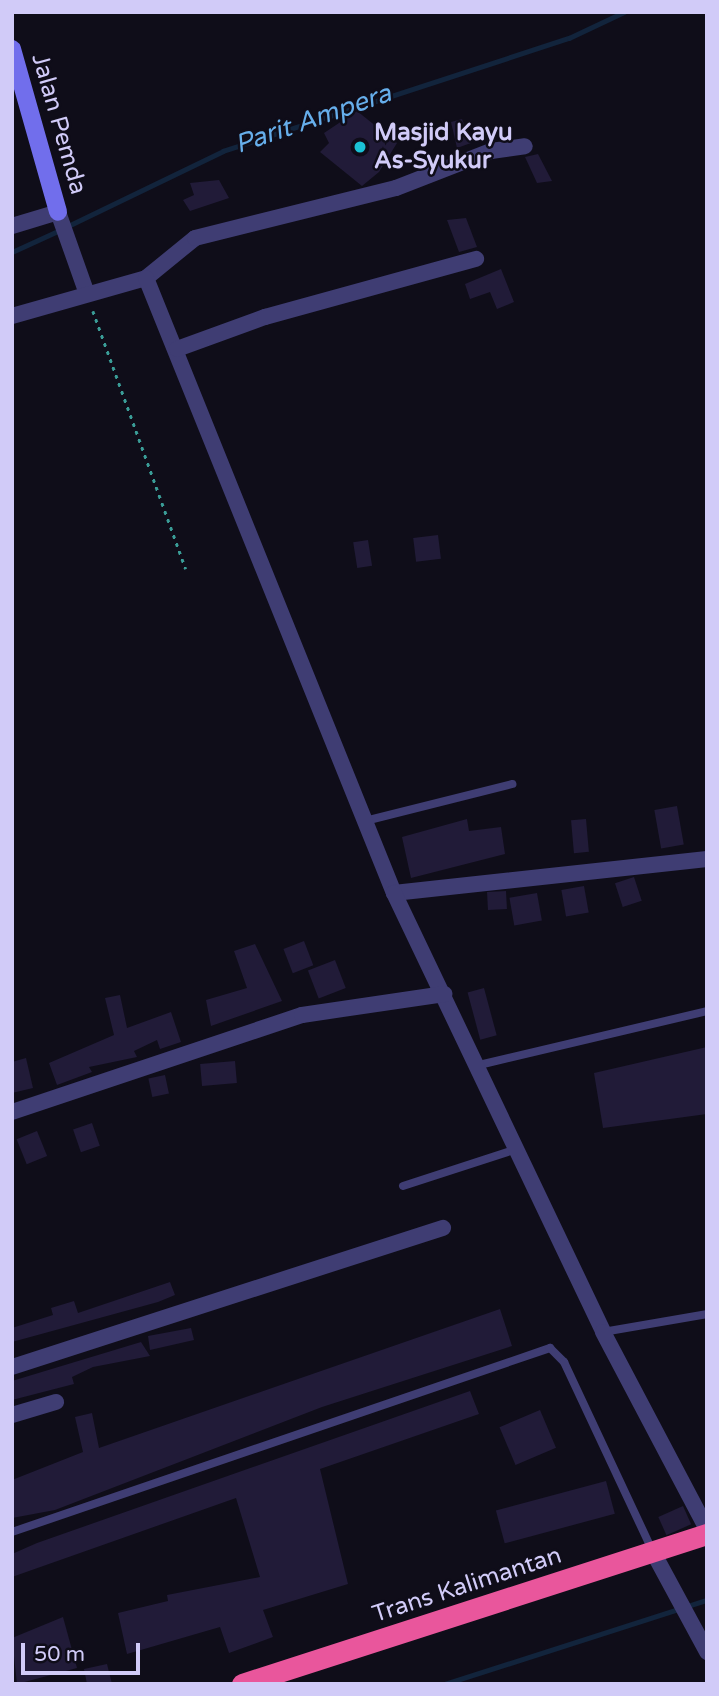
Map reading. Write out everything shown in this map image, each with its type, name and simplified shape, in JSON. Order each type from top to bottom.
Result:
[{"type":"highway","name":"Trans Kalimantan","points":[[243,1684],[653,1552],[707,1532]]},
{"type":"street","name":"Jalan Pemda","points":[[12,49],[54,216]]},
{"type":"street","points":[[12,316],[146,278],[195,238],[397,188],[491,151],[525,146]]},
{"type":"street","points":[[12,226],[54,216],[69,243],[87,294]]},
{"type":"street","points":[[177,349],[286,311],[476,259]]},
{"type":"street","points":[[146,278],[177,349],[362,822],[394,893],[480,1065],[603,1332],[707,1532]]},
{"type":"street","points":[[394,893],[707,859]]},
{"type":"street","points":[[12,1112],[302,1015],[444,994]]},
{"type":"street","points":[[12,1367],[443,1228]]},
{"type":"street","points":[[12,1415],[57,1402]]},
{"type":"street","points":[[653,1552],[678,1606],[707,1652]]},
{"type":"lane","points":[[362,822],[512,784]]},
{"type":"lane","points":[[480,1065],[707,1011]]},
{"type":"lane","points":[[404,1186],[517,1149]]},
{"type":"lane","points":[[603,1332],[707,1314]]},
{"type":"lane","points":[[12,1532],[550,1348],[564,1362],[653,1552]]},
{"type":"path","points":[[87,294],[186,569]]},
{"type":"building","name":"Masjid Kayu As-Syukur","points":[[357,111],[397,143],[379,172],[362,186],[320,152],[329,143],[324,133]]},
{"type":"building","points":[[462,119],[471,143],[457,148],[451,122]]},
{"type":"building","points":[[538,154],[552,181],[537,183],[525,157]]},
{"type":"building","points":[[219,180],[229,198],[190,211],[183,200],[194,195],[190,183]]},
{"type":"building","points":[[466,218],[477,247],[459,252],[447,220]]},
{"type":"building","points":[[501,269],[514,302],[497,309],[490,292],[470,299],[465,284]]},
{"type":"building","points":[[438,535],[441,559],[416,562],[413,538]]},
{"type":"building","points":[[368,540],[372,566],[357,568],[353,542]]},
{"type":"building","points":[[677,806],[684,844],[661,848],[654,810]]},
{"type":"building","points":[[467,819],[469,831],[501,827],[505,854],[411,878],[402,837]]},
{"type":"building","points":[[586,819],[589,852],[574,853],[571,820]]},
{"type":"building","points":[[634,877],[642,901],[623,907],[615,883]]},
{"type":"building","points":[[584,886],[589,913],[566,917],[561,890]]},
{"type":"building","points":[[506,891],[507,909],[488,910],[487,892]]},
{"type":"building","points":[[537,893],[542,921],[514,925],[509,898]]},
{"type":"building","points":[[304,941],[313,965],[293,973],[283,949]]},
{"type":"building","points":[[255,944],[282,1001],[211,1026],[206,1000],[247,988],[234,951]]},
{"type":"building","points":[[335,960],[346,988],[319,998],[308,970]]},
{"type":"building","points":[[484,988],[497,1035],[480,1040],[468,992]]},
{"type":"building","points":[[120,995],[127,1028],[171,1012],[181,1042],[160,1049],[157,1040],[134,1051],[137,1057],[89,1067],[92,1072],[57,1085],[49,1063],[114,1035],[105,998]]},
{"type":"building","points":[[707,1047],[707,1114],[603,1128],[594,1073]]},
{"type":"building","points":[[26,1058],[33,1088],[12,1093],[12,1062]]},
{"type":"building","points":[[235,1061],[237,1083],[202,1086],[200,1064]]},
{"type":"building","points":[[165,1075],[169,1094],[152,1097],[148,1079]]},
{"type":"building","points":[[92,1123],[100,1146],[81,1152],[73,1130]]},
{"type":"building","points":[[37,1131],[47,1156],[27,1164],[17,1139]]},
{"type":"building","points":[[170,1282],[175,1295],[158,1302],[12,1342],[12,1328],[53,1315],[51,1308],[74,1301],[78,1313]]},
{"type":"building","points":[[500,1309],[512,1346],[322,1407],[55,1510],[12,1518],[12,1480],[83,1452],[75,1417],[92,1413],[99,1448]]},
{"type":"building","points":[[191,1328],[194,1340],[150,1350],[148,1336]]},
{"type":"building","points":[[141,1342],[150,1356],[93,1367],[72,1377],[74,1384],[12,1400],[12,1381]]},
{"type":"building","points":[[470,1391],[479,1414],[320,1469],[348,1584],[263,1610],[273,1637],[229,1653],[220,1627],[127,1654],[118,1613],[168,1601],[167,1595],[260,1577],[236,1498],[12,1577],[12,1554],[37,1543]]},
{"type":"building","points":[[540,1410],[556,1448],[516,1465],[499,1427]]},
{"type":"building","points":[[606,1481],[615,1514],[505,1543],[496,1511]]},
{"type":"building","points":[[683,1506],[691,1524],[666,1535],[658,1517]]},
{"type":"building","points":[[63,1617],[77,1668],[17,1684],[12,1638]]},
{"type":"building","points":[[107,1664],[112,1684],[87,1684],[84,1669]]},
{"type":"waterway","name":"Parit Ampera","points":[[68,226],[223,151],[569,38],[624,12]]},
{"type":"waterway","name":"Parit Ampera","points":[[12,252],[60,230]]},
{"type":"waterway","points":[[688,1606],[707,1600]]},
{"type":"waterway","points":[[445,1684],[679,1609]]},
{"type":"place","name":"Masjid Kayu As-Syukur","points":[[360,147]]}]
